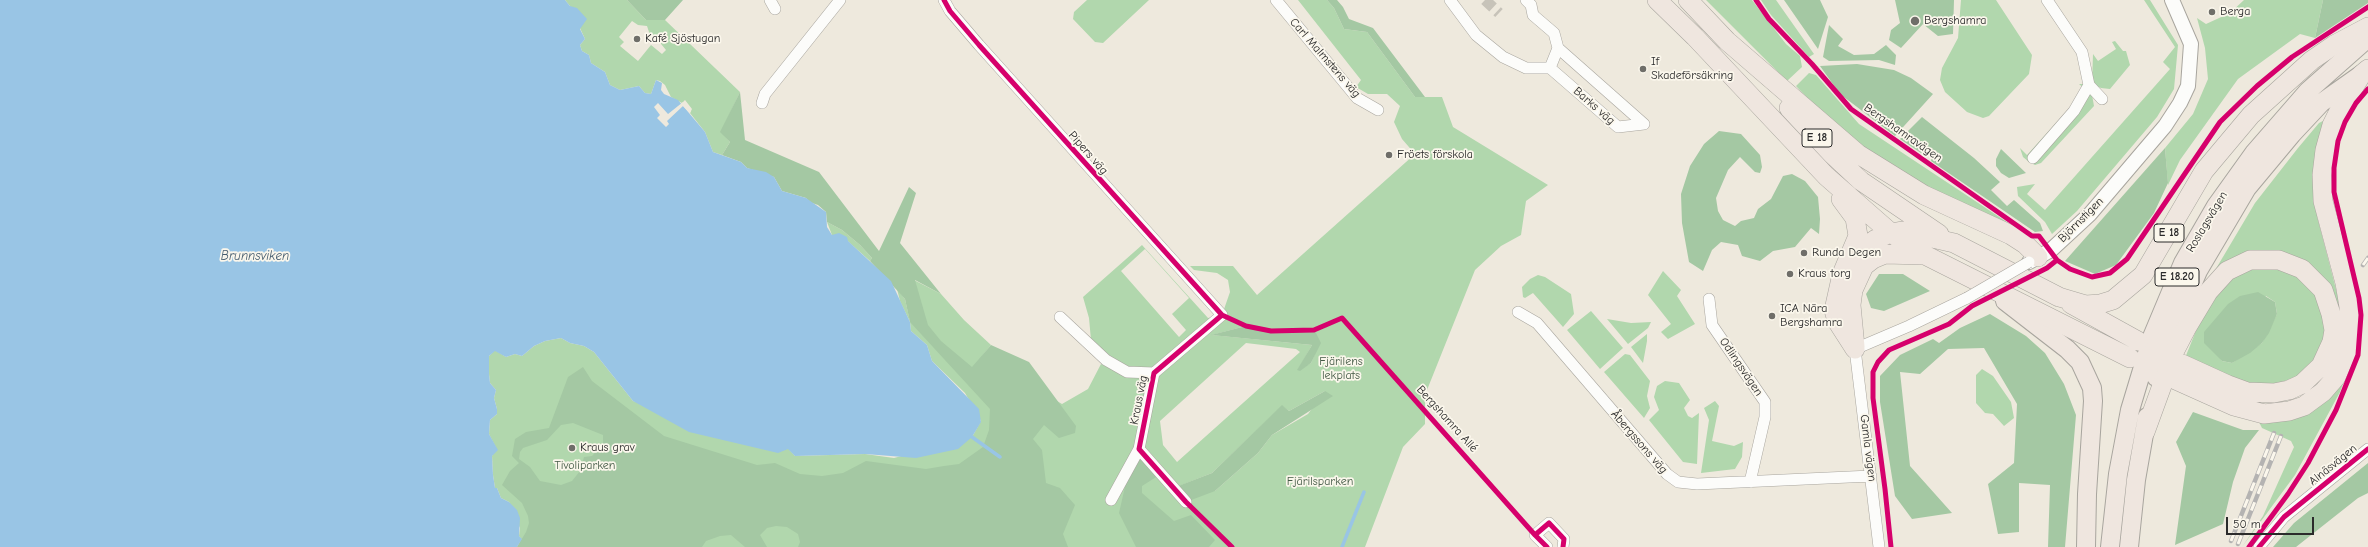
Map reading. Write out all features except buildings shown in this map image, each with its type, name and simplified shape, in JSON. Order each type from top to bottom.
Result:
[{"type":"highway","name":"E 18","points":[[1657,0],[1695,37],[1826,176],[1891,233],[1925,255],[1985,286],[2134,350],[2059,297],[1954,243],[1888,201],[1856,176],[1832,154],[1688,0]]},
{"type":"highway","name":"E 18","points":[[2059,297],[2086,305],[2100,304],[2113,300],[2128,290],[2143,275],[2204,171],[2223,145],[2251,114],[2279,88],[2340,51],[2368,27]]},
{"type":"highway","points":[[1727,40],[1858,154],[1924,195],[2012,235],[2025,244],[2033,259]]},
{"type":"highway","points":[[2145,432],[2175,350],[2208,292],[2227,271],[2250,260],[2279,260],[2306,272],[2323,290],[2331,314],[2334,330],[2332,342],[2321,366],[2302,384],[2289,390],[2274,393],[2247,392],[2228,385],[2179,372],[2234,406],[2254,412],[2273,414],[2289,411],[2318,397],[2341,369],[2348,350],[2351,319],[2345,284],[2323,201],[2322,175],[2325,150],[2332,125],[2365,71]]},
{"type":"highway","points":[[1826,176],[1855,218],[1858,236],[1842,274],[1834,310],[1837,321],[1855,348]]},
{"type":"highway","points":[[1842,274],[1862,249],[1876,238],[1891,233],[1912,232],[1954,243]]},
{"type":"highway","points":[[1855,348],[1851,305],[1853,290],[1864,266],[1873,259],[1885,254],[1925,255]]},
{"type":"main road","name":"Roslagsvägen","points":[[2110,547],[2118,474],[2130,410],[2152,337],[2183,263],[2216,206],[2254,154],[2308,92],[2340,51],[2368,38]]},
{"type":"main road","name":"Roslagsvägen","points":[[2129,547],[2136,480],[2156,379],[2172,329],[2198,271],[2229,215],[2260,171],[2321,103],[2365,71]]},
{"type":"main road","points":[[1985,286],[2067,349],[2080,362],[2087,374],[2092,388],[2093,401],[2087,494],[2086,547]]},
{"type":"street","points":[[762,103],[765,94],[840,0]]},
{"type":"street","name":"Pipers väg","points":[[944,0],[950,11],[979,45],[1222,315]]},
{"type":"street","name":"Carl Malmstens väg","points":[[1276,0],[1357,98],[1378,110]]},
{"type":"street","points":[[1450,0],[1476,35],[1503,56],[1526,68],[1550,68],[1558,48]]},
{"type":"street","name":"Barks väg","points":[[1526,0],[1531,5],[1533,15],[1554,33],[1558,48],[1644,124],[1618,127],[1550,68]]},
{"type":"street","points":[[2047,0],[2082,52],[2089,85],[2102,99]]},
{"type":"street","name":"Björnstigen","points":[[1855,348],[1909,326],[1967,298],[2051,250],[2090,214],[2165,126],[2180,103],[2188,86],[2191,44],[2172,0]]},
{"type":"street","points":[[2032,158],[2074,111],[2089,85]]},
{"type":"street","name":"Odlingsvägen","points":[[1709,299],[1712,325],[1765,402],[1765,417],[1750,482]]},
{"type":"street","name":"Åbergssons väg","points":[[1518,312],[1537,323],[1667,474],[1678,482],[1750,482],[1872,476]]},
{"type":"street","name":"Kraus väg","points":[[1111,500],[1139,450],[1154,373],[1222,315]]},
{"type":"street","name":"Kraus väg","points":[[1060,317],[1106,360],[1128,372],[1154,373]]},
{"type":"street","name":"Gamla vägen","points":[[1855,348],[1872,476],[1879,547]]},
{"type":"street","name":"Alnäsvägen","points":[[2260,547],[2284,517],[2368,449]]},
{"type":"street","points":[[1139,450],[1186,502]]},
{"type":"street","points":[[1547,547],[1536,535],[1549,523],[1564,539],[1563,547]]},
{"type":"green space","points":[[565,0],[627,0],[646,20],[665,20],[740,92],[721,132],[730,142],[722,155],[713,152],[705,132],[690,113],[692,109],[685,100],[682,103],[671,97],[665,85],[660,81],[656,80],[651,94],[645,93],[639,86],[620,90],[610,85],[605,72],[591,63],[589,55],[582,51],[580,45],[585,39],[570,6]],"holes":[[[632,21],[638,25],[647,26],[650,35],[656,40],[657,39],[666,50],[662,54],[651,45],[638,61],[620,46],[624,42],[619,37]]]},
{"type":"green space","points":[[627,0],[683,0],[665,20],[646,20]]},
{"type":"green space","points":[[1087,0],[1149,0],[1103,43],[1095,42],[1073,19],[1074,12]]},
{"type":"green space","points":[[1298,0],[1327,0],[1334,8],[1344,29],[1367,32],[1415,97],[1442,97],[1453,127],[1548,185],[1526,201],[1521,235],[1501,246],[1475,270],[1425,395],[1425,424],[1403,447],[1365,547],[517,547],[521,539],[519,536],[520,528],[509,502],[501,498],[497,488],[495,488],[493,475],[492,456],[496,448],[489,434],[490,420],[497,414],[497,409],[494,398],[496,390],[490,383],[489,356],[495,350],[506,357],[515,354],[522,356],[534,346],[545,341],[561,338],[570,343],[584,346],[594,352],[633,401],[788,448],[795,456],[865,454],[894,458],[972,437],[981,421],[965,393],[932,361],[927,345],[911,331],[910,322],[900,301],[897,289],[905,299],[910,321],[921,305],[914,280],[941,294],[964,320],[991,345],[982,356],[1062,404],[1088,389],[1101,364],[1132,378],[1091,340],[1089,318],[1083,297],[1142,245],[1208,318],[1222,315],[1230,292],[1228,280],[1217,273],[1194,270],[1190,266],[1233,266],[1257,295],[1415,154],[1402,139],[1394,122],[1400,106],[1387,94],[1368,94],[1356,87],[1361,80]],"holes":[[[1145,249],[1189,298],[1172,314],[1186,330],[1179,337],[1121,271]],[[1246,326],[1271,331],[1314,331],[1315,354],[1311,363],[1298,370],[1312,345],[1212,335]],[[1246,343],[1296,349],[1300,352],[1177,462],[1163,445],[1160,421]],[[1325,391],[1308,414],[1272,435],[1258,453],[1215,491],[1174,488],[1212,473],[1282,406],[1289,411]]]},
{"type":"green space","points":[[1327,0],[1337,0],[1343,7],[1349,19],[1373,28],[1425,97],[1415,97],[1367,32],[1344,29],[1334,8]]},
{"type":"green space","points":[[1706,0],[1752,0],[1786,44],[1800,56],[1802,67],[1787,81]]},
{"type":"green space","points":[[1761,0],[1776,0],[1814,54],[1809,57],[1771,15]]},
{"type":"green space","points":[[1784,0],[1820,0],[1828,17],[1818,49]]},
{"type":"green space","points":[[1895,0],[1954,0],[1953,34],[1938,36],[1923,24],[1901,48],[1889,40],[1891,30],[1900,23]]},
{"type":"green space","points":[[1961,0],[1996,0],[2032,55],[2029,74],[1989,116],[1983,118],[1967,112],[1945,92],[1940,80],[1942,68],[1958,38]]},
{"type":"green space","points":[[2144,0],[2150,0],[2178,45],[2174,89],[2157,117],[2077,211],[2052,234],[2045,222],[2018,196],[2017,187],[2035,184],[2027,194],[2045,210],[2170,69],[2163,62],[2175,47]]},
{"type":"green space","points":[[2244,0],[2323,0],[2315,38],[2300,34],[2238,79],[2180,160],[2168,185],[2165,148],[2193,114],[2208,79],[2205,48],[2197,18],[2206,24],[2230,13]]},
{"type":"green space","points":[[2323,0],[2368,0],[2368,3],[2315,38]]},
{"type":"green space","points":[[1829,25],[1843,39],[1838,46],[1854,55],[1874,54],[1886,45],[1896,55],[1895,65],[1879,60],[1829,61],[1823,57]]},
{"type":"green space","points":[[2115,41],[2123,51],[2126,51],[2130,65],[2110,89],[2101,88],[2092,84],[2093,54],[2098,61],[2116,49],[2112,42]]},
{"type":"green space","points":[[1857,64],[1894,70],[1911,78],[1933,94],[1895,136],[1840,94],[1820,66]]},
{"type":"green space","points":[[1809,73],[1816,75],[1859,124],[2019,230],[1917,182],[1875,157],[1815,106],[1796,86]]},
{"type":"green space","points":[[2079,84],[2083,84],[2092,95],[2094,106],[2041,163],[2035,165],[2029,162],[2023,157],[2020,148],[2027,155],[2086,90]]},
{"type":"green space","name":"Tivoliparken","points":[[740,92],[745,140],[819,172],[879,251],[909,187],[916,193],[900,243],[941,294],[915,280],[928,325],[941,341],[972,367],[991,345],[1029,362],[1076,426],[1075,433],[1059,438],[1044,425],[1033,439],[1042,450],[1046,483],[1060,488],[1075,505],[1063,534],[1068,547],[798,547],[800,542],[798,534],[787,527],[776,526],[767,528],[760,535],[767,547],[745,547],[731,535],[720,536],[706,541],[702,547],[517,547],[526,532],[529,523],[528,516],[522,503],[502,485],[510,471],[519,463],[512,456],[515,439],[526,432],[549,428],[568,377],[583,367],[592,381],[664,436],[757,465],[775,463],[800,474],[822,476],[843,473],[866,461],[926,469],[959,464],[983,447],[989,430],[990,409],[910,322],[905,299],[870,261],[872,258],[860,245],[842,230],[827,222],[826,212],[818,205],[809,202],[806,198],[782,191],[774,177],[747,168],[741,162],[722,155],[730,142],[720,132]],"holes":[[[573,423],[603,435],[603,444],[592,456],[584,457],[580,471],[572,481],[561,485],[540,481],[530,467],[519,459],[520,452],[523,448],[547,440],[561,425]]]},
{"type":"green space","points":[[1922,117],[1974,158],[2000,182],[1991,190],[2007,206],[2014,200],[2040,223],[2043,231],[2035,232],[1931,161],[1932,155],[1926,152],[1924,155],[1900,139]]},
{"type":"green space","points":[[2323,121],[2316,177],[2317,216],[2338,297],[2340,316],[2300,262],[2214,272],[2255,203],[2298,148],[2319,123]]},
{"type":"green space","points":[[1719,131],[1741,134],[1760,155],[1762,167],[1760,173],[1755,172],[1740,157],[1728,170],[1716,198],[1718,211],[1723,220],[1735,226],[1741,221],[1754,218],[1758,209],[1771,199],[1783,176],[1792,174],[1805,181],[1818,197],[1820,219],[1819,234],[1811,228],[1795,247],[1773,251],[1760,261],[1742,256],[1738,245],[1721,242],[1712,250],[1703,271],[1689,262],[1682,223],[1681,194],[1690,166],[1704,144]]},
{"type":"green space","points":[[2165,148],[2168,183],[2154,213],[2116,265],[2095,274],[2065,261]]},
{"type":"green space","points":[[2001,149],[2026,173],[2009,178],[2001,173],[1996,166],[1996,159]]},
{"type":"green space","points":[[827,222],[842,230],[860,245],[872,258],[870,261],[842,236],[832,235]]},
{"type":"green space","points":[[2258,266],[2288,270],[2316,292],[2325,325],[2325,339],[2311,366],[2300,376],[2266,387],[2238,382],[2185,358],[2204,311],[2227,280]],"holes":[[[2266,296],[2275,302],[2277,314],[2262,343],[2232,363],[2222,361],[2218,355]]]},
{"type":"green space","points":[[1663,271],[1681,290],[1677,296],[1695,324],[1668,339],[1661,332],[1671,324],[1648,295]]},
{"type":"green space","points":[[1879,274],[1903,274],[1930,291],[1884,311],[1871,308],[1866,294]]},
{"type":"green space","points":[[1538,275],[1545,277],[1571,294],[1574,314],[1563,327],[1533,293],[1525,298],[1523,297],[1522,287],[1530,279]]},
{"type":"green space","points":[[2258,292],[2275,302],[2277,314],[2269,333],[2262,343],[2250,353],[2232,363],[2222,361],[2204,343],[2204,332],[2228,304],[2240,296]]},
{"type":"green space","points":[[1591,311],[1623,348],[1600,369],[1567,330]]},
{"type":"green space","points":[[1990,314],[2026,336],[2045,353],[2064,384],[2076,415],[2065,547],[2048,547],[2050,485],[2019,483],[2019,532],[1998,534],[1988,484],[2014,463],[2017,404],[1984,348],[1948,349],[1920,374],[1900,372],[1910,466],[1952,513],[1912,519],[1895,496],[1880,402],[1880,376],[1900,355],[1933,339],[1939,343],[1960,328]]},
{"type":"green space","points":[[1607,319],[1631,323],[1651,322],[1648,328],[1628,344]]},
{"type":"green space","points":[[1246,326],[1271,331],[1315,331],[1321,343],[1311,363],[1300,371],[1297,370],[1312,345],[1211,335]]},
{"type":"green space","points":[[1647,334],[1647,341],[1643,363],[1631,347]]},
{"type":"green space","points":[[1625,354],[1630,355],[1650,381],[1647,396],[1650,408],[1644,418],[1604,372]]},
{"type":"green space","points":[[2353,357],[2340,392],[2295,475],[2242,547],[2263,516],[2294,447],[2291,441],[2262,428],[2258,420],[2274,420]]},
{"type":"green space","points":[[1982,369],[1993,376],[2011,402],[2014,418],[2004,426],[1993,414],[1985,413],[1976,403],[1976,375]]},
{"type":"green space","points":[[1665,381],[1679,383],[1690,400],[1684,408],[1688,416],[1692,418],[1699,413],[1697,464],[1683,462],[1649,420],[1659,410],[1654,397],[1657,386]]},
{"type":"green space","points":[[1325,391],[1333,396],[1272,435],[1258,453],[1215,491],[1186,502],[1173,488],[1212,473],[1282,405],[1289,411]]},
{"type":"green space","points":[[1715,401],[1719,406],[1712,441],[1734,446],[1743,442],[1742,457],[1735,469],[1701,473],[1709,420],[1704,408]]},
{"type":"green space","points":[[2193,412],[2243,430],[2259,430],[2245,448],[2233,482],[2223,524],[2175,545],[2186,466],[2176,442]]},
{"type":"green space","points":[[1139,449],[1161,474],[1142,486],[1142,493],[1174,521],[1191,515],[1215,540],[1209,547],[1136,547],[1119,513],[1127,478]]},
{"type":"green space","points":[[2368,463],[2368,493],[2358,498],[2296,547],[2273,547],[2294,523]]},
{"type":"water","name":"Brunnsviken","points":[[0,0],[565,0],[570,6],[577,8],[587,19],[580,29],[585,39],[580,45],[582,51],[589,55],[591,63],[605,72],[610,85],[620,90],[639,86],[645,93],[651,94],[656,80],[662,83],[661,90],[664,94],[678,100],[705,132],[713,152],[741,162],[747,168],[766,172],[774,177],[782,191],[806,198],[826,212],[827,227],[832,235],[839,233],[847,237],[848,241],[891,281],[910,322],[911,331],[927,345],[932,361],[979,409],[981,422],[972,437],[958,449],[916,458],[865,454],[795,456],[788,449],[778,453],[689,432],[633,401],[594,352],[584,346],[570,343],[561,338],[545,341],[534,346],[522,356],[515,354],[506,357],[495,351],[489,356],[490,383],[496,390],[494,398],[497,409],[497,414],[490,420],[489,434],[498,450],[492,456],[493,475],[495,488],[497,488],[501,498],[509,502],[517,510],[520,518],[519,536],[522,539],[517,547],[0,547]]},
{"type":"pier","points":[[683,102],[691,111],[690,113],[683,106],[667,121],[669,124],[666,127],[657,118],[660,115],[654,107],[658,103],[668,114]]},
{"type":"waterway","points":[[972,437],[1000,457]]},
{"type":"waterway","points":[[1342,547],[1364,492]]},
{"type":"tunnel","points":[[1485,0],[1499,13]]},
{"type":"railway","points":[[2363,265],[2368,258]]},
{"type":"railway","points":[[2231,541],[2274,433]]},
{"type":"railway","points":[[2238,544],[2281,436]]},
{"type":"cycle path","name":"Bergshamra Allé","points":[[944,0],[950,11],[979,45],[1222,315],[1246,326],[1271,331],[1314,330],[1342,318],[1535,535]]},
{"type":"cycle path","name":"Bergshamravägen","points":[[1756,0],[1769,19],[1812,64],[1851,109],[2032,236],[2039,236],[2057,260],[2070,269],[2092,277],[2110,273],[2127,259],[2220,122],[2257,86],[2292,57],[2368,7]]},
{"type":"cycle path","points":[[2249,547],[2288,494],[2308,463],[2336,410],[2358,355],[2361,315],[2359,298],[2334,192],[2334,168],[2338,141],[2345,122],[2356,103],[2368,89]]},
{"type":"cycle path","points":[[1891,547],[1873,398],[1873,372],[1878,362],[1889,350],[1949,324],[1972,306],[2047,268],[2057,260]]},
{"type":"cycle path","points":[[1222,315],[1154,373],[1139,449],[1186,502],[1232,547]]},
{"type":"cycle path","points":[[2259,547],[2284,517],[2368,449]]},
{"type":"cycle path","points":[[1547,547],[1535,535],[1549,523],[1564,539],[1563,547]]},
{"type":"place","name":"Berga","points":[[2212,12]]},
{"type":"place","name":"Bergshamra","points":[[1915,21]]},
{"type":"place","name":"Kafé Sjöstugan","points":[[637,39]]},
{"type":"place","name":"If Skadeförsäkring","points":[[1643,69]]},
{"type":"place","name":"Fröets förskola","points":[[1389,155]]},
{"type":"place","name":"Runda Degen","points":[[1804,253]]},
{"type":"place","name":"Kraus torg","points":[[1790,274]]},
{"type":"place","name":"ICA Nära Bergshamra","points":[[1772,316]]},
{"type":"place","name":"Kraus grav","points":[[572,448]]},
{"type":"park label","name":"Fjärilens lekplats","points":[[1341,369]]},
{"type":"park label","name":"Fjärilsparken","points":[[1320,482]]}]
